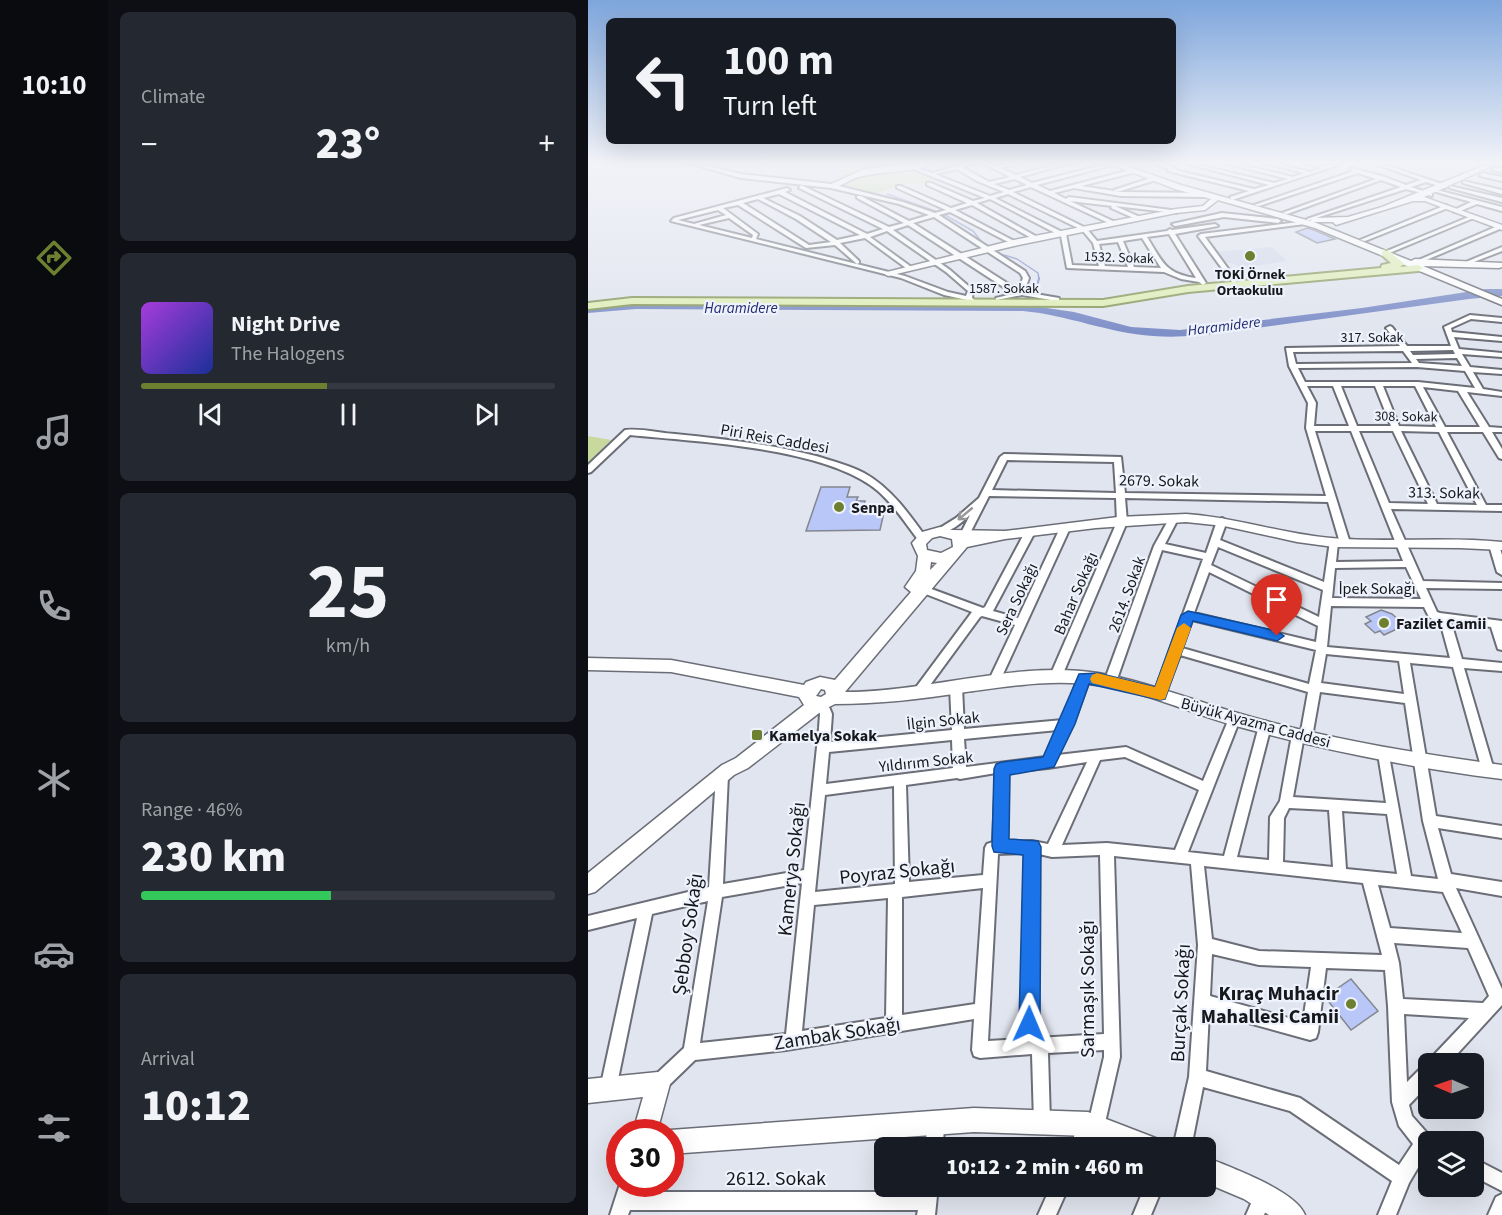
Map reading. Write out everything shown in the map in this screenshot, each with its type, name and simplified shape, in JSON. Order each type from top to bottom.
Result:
[{"type":"main road","name":"1587. Sokak","points":[[972,301],[1110,298],[1202,282],[1398,265],[1398,262],[1388,255]]},
{"type":"main road","name":"1587. Sokak","points":[[588,301],[643,297],[946,299],[1102,303],[1188,289],[1417,265]]},
{"type":"main road","name":"1587. Sokak","points":[[588,306],[632,302],[946,299]]},
{"type":"street","points":[[676,219],[674,221],[891,272],[986,249],[1134,219]]},
{"type":"street","points":[[676,219],[891,272],[946,299]]},
{"type":"street","points":[[697,224],[719,219]]},
{"type":"street","points":[[734,219],[756,235],[755,238]]},
{"type":"street","points":[[766,219],[808,247],[866,236],[923,219]]},
{"type":"street","points":[[799,219],[839,242],[857,262]]},
{"type":"street","points":[[833,219],[866,236],[908,267]]},
{"type":"street","points":[[866,219],[888,229],[971,291],[972,301]]},
{"type":"street","points":[[901,219],[1010,289],[1021,290],[1031,296],[1057,299]]},
{"type":"street","points":[[941,219],[1023,272],[1026,278],[1019,295],[998,299]]},
{"type":"street","points":[[968,219],[1014,243]]},
{"type":"street","points":[[1001,219],[1037,238]]},
{"type":"street","points":[[1032,219],[1062,234]]},
{"type":"street","points":[[1063,219],[1084,229],[1091,237],[1103,268]]},
{"type":"street","points":[[1104,219],[1113,223]]},
{"type":"street","points":[[1091,237],[1200,219]]},
{"type":"street","points":[[1225,219],[1233,227]]},
{"type":"street","points":[[1262,219],[1286,224]]},
{"type":"street","points":[[1298,219],[1307,221],[1314,219]]},
{"type":"street","points":[[1301,219],[1502,300]]},
{"type":"street","points":[[1095,243],[1170,231],[1346,219]]},
{"type":"street","points":[[1344,237],[1331,228],[1332,224],[1346,219]]},
{"type":"street","points":[[1363,240],[1417,219]]},
{"type":"street","points":[[1388,255],[1468,219]]},
{"type":"street","points":[[1477,219],[1501,225]]},
{"type":"street","points":[[1417,265],[1501,225]]},
{"type":"street","points":[[1233,227],[1201,236],[1234,280]]},
{"type":"street","points":[[1170,231],[1202,282]]},
{"type":"street","name":"1532. Sokak","points":[[1062,234],[1069,267],[1165,270],[1183,278],[1202,282]]},
{"type":"street","points":[[1143,236],[1165,270]]},
{"type":"street","points":[[1120,240],[1132,270]]},
{"type":"street","points":[[1502,249],[1442,270],[1442,273],[1502,300]]},
{"type":"street","points":[[1417,265],[1501,265]]},
{"type":"street","points":[[1481,392],[1458,352],[1447,327],[1470,317],[1502,320]]},
{"type":"street","points":[[1390,328],[1417,364]]},
{"type":"street","points":[[1450,334],[1502,339]]},
{"type":"street","name":"317. Sokak","points":[[1293,366],[1289,350],[1406,349],[1458,352]]},
{"type":"street","points":[[1412,357],[1458,352],[1502,355]]},
{"type":"street","points":[[1276,868],[1277,817],[1286,802],[1314,688],[1321,649],[1330,565],[1339,543],[1332,499],[1310,428],[1312,403],[1293,366],[1417,364],[1469,371],[1502,372]]},
{"type":"street","points":[[1336,383],[1400,543],[1433,614],[1446,623],[1495,771]]},
{"type":"street","points":[[1303,384],[1418,384],[1502,394]]},
{"type":"street","points":[[1378,384],[1396,429],[1434,507]]},
{"type":"street","points":[[1418,384],[1483,508]]},
{"type":"street","points":[[1461,389],[1502,456]]},
{"type":"street","name":"308. Sokak","points":[[1310,428],[1502,430]]},
{"type":"street","name":"Piri Reis Caddesi","points":[[588,470],[628,432],[796,453],[836,464],[881,488],[922,538]]},
{"type":"street","points":[[588,885],[725,773],[742,763],[822,696],[922,589],[984,496],[1004,457],[1118,459],[1122,522]]},
{"type":"street","name":"2679. Sokak","points":[[984,496],[1120,495],[1332,499]]},
{"type":"street","points":[[984,496],[959,520],[954,540],[937,558],[925,555],[919,547],[922,538],[954,540],[1122,522],[1173,519],[1222,521],[1339,543],[1498,546],[1502,572]]},
{"type":"street","name":"313. Sokak","points":[[1385,506],[1502,508]]},
{"type":"street","name":"2614. Sokak","points":[[1110,682],[1159,546],[1173,519]]},
{"type":"street","points":[[1160,694],[1222,521]]},
{"type":"street","name":"Bahar Sokağı","points":[[1056,676],[1122,522]]},
{"type":"street","name":"Sera Sokağı","points":[[994,682],[1065,528]]},
{"type":"street","points":[[918,693],[976,614],[989,610],[1030,532]]},
{"type":"street","points":[[1215,542],[1328,588]]},
{"type":"street","points":[[1159,546],[1208,561],[1324,624]]},
{"type":"street","points":[[822,696],[917,582],[923,572],[925,555]]},
{"type":"street","points":[[1330,565],[1410,564]]},
{"type":"street","points":[[1419,584],[1502,586]]},
{"type":"street","points":[[922,589],[982,612],[1021,623]]},
{"type":"street","name":"İpek Sokağı","points":[[1326,602],[1428,603]]},
{"type":"street","points":[[1188,615],[1321,649],[1502,667]]},
{"type":"street","points":[[1437,617],[1498,624],[1502,646]]},
{"type":"street","points":[[1176,650],[1314,688],[1411,699]]},
{"type":"street","points":[[1404,657],[1430,821],[1446,883],[1498,998],[1447,1053]]},
{"type":"street","name":"Büyük Ayazma Caddesi","points":[[588,664],[671,666],[822,696],[859,698],[1056,676],[1084,678],[1160,694],[1234,719],[1302,736],[1422,762],[1495,771]]},
{"type":"street","points":[[1048,763],[1067,724],[1084,678]]},
{"type":"street","points":[[956,687],[960,774]]},
{"type":"street","name":"Kamerya Sokağı","points":[[793,1040],[820,789],[826,714],[822,696]]},
{"type":"street","points":[[1179,857],[1234,719]]},
{"type":"street","name":"İlgin Sokak","points":[[822,748],[1067,724]]},
{"type":"street","points":[[1229,861],[1265,726]]},
{"type":"street","name":"Yıldırım Sokak","points":[[820,789],[1002,769],[1126,752],[1207,788]]},
{"type":"street","points":[[1384,754],[1405,881]]},
{"type":"street","points":[[1052,851],[1096,756]]},
{"type":"street","points":[[1000,846],[1002,769]]},
{"type":"street","name":"Şebboy Sokağı","points":[[691,1052],[716,892],[725,773]]},
{"type":"street","points":[[894,1024],[900,781]]},
{"type":"street","points":[[1286,802],[1393,809]]},
{"type":"street","points":[[1335,804],[1340,875]]},
{"type":"street","points":[[1430,821],[1502,832]]},
{"type":"street","points":[[1032,847],[1034,1046],[1042,1122]]},
{"type":"street","points":[[1112,1041],[980,1050],[992,848],[1032,847],[1052,851],[1107,849],[1340,875],[1502,889]]},
{"type":"street","name":"Sarmaşık Sokağı","points":[[1084,1137],[1092,1126],[1112,1057],[1107,849]]},
{"type":"street","name":"Burçak Sokağı","points":[[1184,1137],[1197,1077],[1205,945],[1197,859]]},
{"type":"street","points":[[588,923],[716,892],[810,875]]},
{"type":"street","points":[[1370,878],[1392,963],[1400,1102],[1404,1120],[1418,1135]]},
{"type":"street","name":"Poyraz Sokağı","points":[[807,899],[990,881]]},
{"type":"street","points":[[646,909],[598,1090],[658,1084]]},
{"type":"street","points":[[1384,936],[1473,941]]},
{"type":"street","points":[[1205,945],[1258,958],[1392,963]]},
{"type":"street","points":[[1202,1002],[1310,1032],[1319,960]]},
{"type":"street","points":[[1396,1005],[1486,1011]]},
{"type":"street","name":"Zambak Sokağı","points":[[691,1052],[793,1040],[983,1010]]},
{"type":"street","points":[[649,1119],[658,1084],[691,1052]]},
{"type":"street","points":[[1197,1077],[1294,1104],[1402,1177]]},
{"type":"street","points":[[1400,1102],[1418,1083]]},
{"type":"street","points":[[684,1141],[974,1120],[1092,1126],[1120,1137]]},
{"type":"street","points":[[934,1137],[936,1122]]},
{"type":"street","points":[[1387,1215],[1402,1177],[1418,1155]]},
{"type":"street","points":[[1484,1173],[1502,1182]]},
{"type":"street","points":[[1216,1177],[1259,1205],[1292,1215]]},
{"type":"street","points":[[1047,1215],[1055,1197]]},
{"type":"street","points":[[1142,1215],[1149,1197]]},
{"type":"street","name":"2612. Sokak","points":[[624,1200],[928,1201]]},
{"type":"street","points":[[1497,1215],[1502,1203]]},
{"type":"shaded area","name":"TOKİ Örnek Ortaokulıu","points":[[1272,247],[1287,261],[1240,268],[1235,264],[1223,262],[1215,252]]},
{"type":"green space","points":[[588,436],[611,440],[588,463]]},
{"type":"water","name":"Haramidere","points":[[1486,289],[1502,289],[1502,296],[1182,336],[1136,334],[1023,311],[636,309],[588,313],[588,308],[642,304],[1033,306],[1074,312],[1131,327],[1180,330],[1362,308]]},
{"type":"building","points":[[1307,228],[1335,239],[1317,243],[1296,232]]},
{"type":"building","name":"Senpa","points":[[821,487],[850,487],[847,497],[858,497],[856,501],[865,501],[862,512],[884,512],[880,530],[806,531]]},
{"type":"building","name":"Fazilet Camii","points":[[1381,610],[1392,614],[1401,622],[1401,627],[1384,635],[1380,631],[1375,633],[1365,624],[1371,621],[1366,617]]},
{"type":"building","name":"Kıraç Muhacir Mahallesi Camii","points":[[1351,979],[1378,1011],[1351,1030],[1325,997]]},
{"type":"waterway","points":[[951,219],[973,231],[981,241]]},
{"type":"waterway","points":[[1004,255],[1017,259],[1038,273],[1039,278]]},
{"type":"waterway","points":[[1036,291],[1039,278]]},
{"type":"slow traffic","points":[[1097,679],[1160,694],[1184,628]]},
{"type":"place","name":"TOKİ Örnek Ortaokulıu","points":[[1250,256]]},
{"type":"place","name":"Senpa","points":[[839,507]]},
{"type":"place","name":"Fazilet Camii","points":[[1384,623]]},
{"type":"place","name":"Kamelya Sokak","points":[[757,735]]},
{"type":"place","name":"Kıraç Muhacir Mahallesi Camii","points":[[1351,1004]]},
{"type":"route","points":[[1029,1024],[1032,847],[1000,846],[1002,769],[1048,763],[1067,724],[1084,678],[1098,679],[1160,694],[1188,615],[1277,636]]}]
